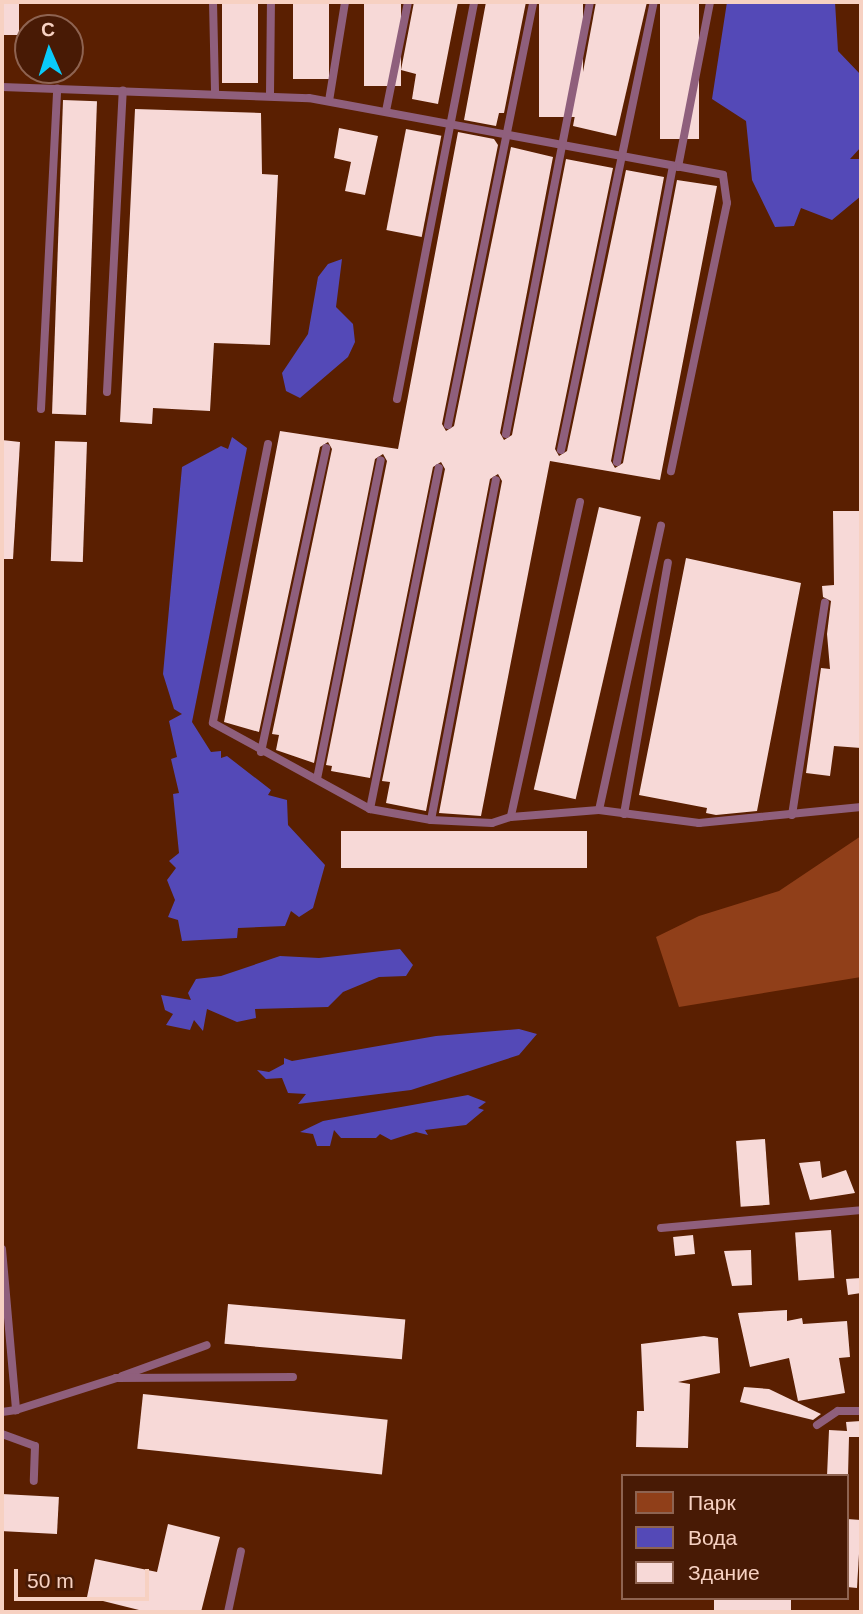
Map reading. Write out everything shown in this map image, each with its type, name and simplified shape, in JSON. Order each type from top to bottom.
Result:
[{"type":"lane","points":[[213,2],[215,91]]},
{"type":"lane","points":[[270,93],[271,2]]},
{"type":"lane","points":[[329,100],[345,2]]},
{"type":"lane","points":[[386,111],[408,2]]},
{"type":"lane","points":[[397,399],[474,2]]},
{"type":"lane","points":[[448,425],[533,2]]},
{"type":"lane","points":[[506,434],[590,2]]},
{"type":"lane","points":[[561,450],[619,156],[628,132],[654,2]]},
{"type":"lane","points":[[617,462],[710,2]]},
{"type":"lane","points":[[2,87],[270,93],[329,100],[723,176],[727,203],[671,471]]},
{"type":"lane","points":[[41,409],[57,88]]},
{"type":"lane","points":[[107,392],[122,90]]},
{"type":"lane","points":[[268,444],[213,723],[261,752],[370,809],[431,820],[492,823],[511,817],[599,810],[699,823],[861,807]]},
{"type":"lane","points":[[261,752],[326,448]]},
{"type":"lane","points":[[317,779],[381,460]]},
{"type":"lane","points":[[370,809],[439,468]]},
{"type":"lane","points":[[431,820],[496,480]]},
{"type":"lane","points":[[511,817],[580,502]]},
{"type":"lane","points":[[599,810],[661,526]]},
{"type":"lane","points":[[624,814],[668,563]]},
{"type":"lane","points":[[793,815],[825,603]]},
{"type":"lane","points":[[662,1227],[861,1210]]},
{"type":"lane","points":[[2,1249],[16,1410]]},
{"type":"lane","points":[[2,1412],[116,1378],[207,1345]]},
{"type":"lane","points":[[116,1378],[293,1377]]},
{"type":"lane","points":[[817,1425],[838,1411],[861,1411]]},
{"type":"lane","points":[[2,1434],[35,1446],[34,1481]]},
{"type":"lane","points":[[228,1612],[241,1551]]},
{"type":"green space","points":[[861,836],[861,977],[679,1007],[656,937],[699,916],[779,891]]},
{"type":"water","points":[[727,2],[835,2],[838,51],[861,75],[861,147],[850,159],[861,159],[861,196],[832,220],[801,208],[794,226],[775,227],[752,180],[746,121],[712,99]]},
{"type":"water","points":[[342,259],[336,307],[353,324],[355,342],[348,357],[300,398],[286,391],[282,373],[308,334],[318,277],[328,264]]},
{"type":"water","points":[[232,437],[247,448],[192,722],[211,752],[221,751],[221,758],[227,756],[271,790],[268,795],[287,800],[288,825],[325,865],[313,908],[299,917],[291,911],[285,926],[238,928],[237,938],[182,941],[178,920],[168,917],[175,900],[167,880],[176,868],[169,861],[179,853],[173,794],[179,793],[171,759],[177,757],[169,721],[182,714],[174,709],[163,674],[182,467],[221,446],[228,449]]},
{"type":"water","points":[[400,949],[413,965],[406,976],[379,977],[343,992],[328,1007],[255,1009],[256,1018],[237,1022],[207,1009],[203,1031],[194,1020],[190,1030],[166,1025],[173,1014],[165,1010],[161,995],[191,1000],[188,993],[196,979],[221,976],[280,956],[319,958]]},
{"type":"water","points":[[519,1029],[537,1034],[519,1055],[411,1090],[298,1104],[306,1094],[288,1093],[282,1078],[266,1079],[257,1070],[269,1072],[284,1064],[284,1058],[292,1061],[436,1036]]},
{"type":"water","points":[[468,1095],[486,1102],[478,1108],[484,1110],[466,1125],[425,1130],[428,1135],[416,1132],[391,1140],[380,1134],[376,1138],[341,1138],[334,1130],[330,1146],[317,1146],[313,1134],[300,1132],[323,1121]]},
{"type":"building","points":[[2,2],[19,2],[19,14],[14,14],[14,35],[2,35]]},
{"type":"building","points":[[222,2],[258,2],[258,83],[222,83]]},
{"type":"building","points":[[293,2],[329,2],[329,79],[293,79]]},
{"type":"building","points":[[364,2],[401,2],[401,86],[364,86]]},
{"type":"building","points":[[414,2],[458,2],[438,104],[412,99],[416,74],[401,70]]},
{"type":"building","points":[[486,2],[526,2],[504,113],[499,113],[496,126],[464,120]]},
{"type":"building","points":[[539,2],[583,2],[583,117],[539,117]]},
{"type":"building","points":[[596,2],[647,2],[616,136],[573,126]]},
{"type":"building","points":[[660,2],[699,2],[699,139],[660,139]]},
{"type":"building","points":[[63,100],[97,101],[86,415],[52,414]]},
{"type":"building","points":[[135,109],[261,113],[262,174],[278,175],[270,345],[214,343],[210,411],[153,408],[152,424],[120,422]]},
{"type":"building","points":[[339,128],[378,136],[365,195],[345,191],[351,162],[334,158]]},
{"type":"building","points":[[406,129],[441,136],[422,237],[386,230]]},
{"type":"building","points":[[458,132],[494,139],[498,145],[442,424],[446,431],[454,426],[511,147],[553,157],[500,433],[504,440],[512,435],[566,159],[613,168],[555,449],[559,456],[567,451],[626,170],[664,177],[611,461],[615,468],[623,463],[677,180],[717,186],[660,480],[550,461],[481,816],[439,813],[502,481],[498,474],[490,479],[426,811],[386,803],[390,782],[382,781],[445,469],[441,462],[433,467],[370,778],[331,771],[332,766],[326,765],[387,461],[383,454],[375,459],[314,763],[276,750],[279,735],[272,734],[332,449],[328,442],[320,447],[259,732],[224,722],[280,431],[398,449]]},
{"type":"building","points":[[2,440],[20,442],[13,559],[2,559]]},
{"type":"building","points":[[55,441],[87,442],[83,562],[51,561]]},
{"type":"building","points":[[599,507],[641,517],[576,799],[534,790]]},
{"type":"building","points":[[833,511],[861,511],[861,748],[834,746],[830,776],[806,773],[821,668],[830,669],[827,634],[831,601],[823,597],[822,586],[834,585]]},
{"type":"building","points":[[686,558],[801,583],[757,811],[716,815],[706,813],[707,808],[639,795]]},
{"type":"building","points":[[341,831],[587,831],[587,868],[341,868]]},
{"type":"building","points":[[765,1139],[770,1205],[741,1207],[736,1141]]},
{"type":"building","points":[[820,1161],[822,1178],[846,1170],[855,1193],[810,1200],[799,1163]]},
{"type":"building","points":[[831,1230],[834,1278],[798,1280],[795,1233]]},
{"type":"building","points":[[693,1235],[695,1254],[675,1256],[673,1237]]},
{"type":"building","points":[[751,1250],[752,1285],[732,1286],[724,1251]]},
{"type":"building","points":[[861,1278],[861,1293],[848,1295],[846,1279]]},
{"type":"building","points":[[228,1304],[405,1320],[402,1359],[225,1344]]},
{"type":"building","points":[[787,1310],[787,1321],[802,1318],[803,1324],[847,1321],[850,1357],[839,1358],[845,1393],[798,1401],[789,1358],[750,1367],[738,1313]]},
{"type":"building","points":[[704,1336],[718,1338],[720,1373],[678,1382],[690,1384],[688,1448],[636,1447],[637,1411],[644,1411],[641,1344]]},
{"type":"building","points":[[744,1387],[769,1389],[821,1414],[813,1420],[740,1402]]},
{"type":"building","points":[[143,1394],[388,1420],[382,1474],[137,1449]]},
{"type":"building","points":[[861,1421],[861,1437],[849,1437],[848,1474],[827,1474],[829,1430],[847,1431],[846,1422]]},
{"type":"building","points":[[2,1494],[59,1497],[57,1534],[2,1531]]},
{"type":"building","points":[[849,1519],[861,1520],[857,1588],[849,1587]]},
{"type":"building","points":[[168,1524],[220,1537],[201,1612],[147,1612],[87,1597],[95,1559],[157,1572]]},
{"type":"building","points":[[714,1600],[791,1600],[791,1612],[714,1612]]}]
